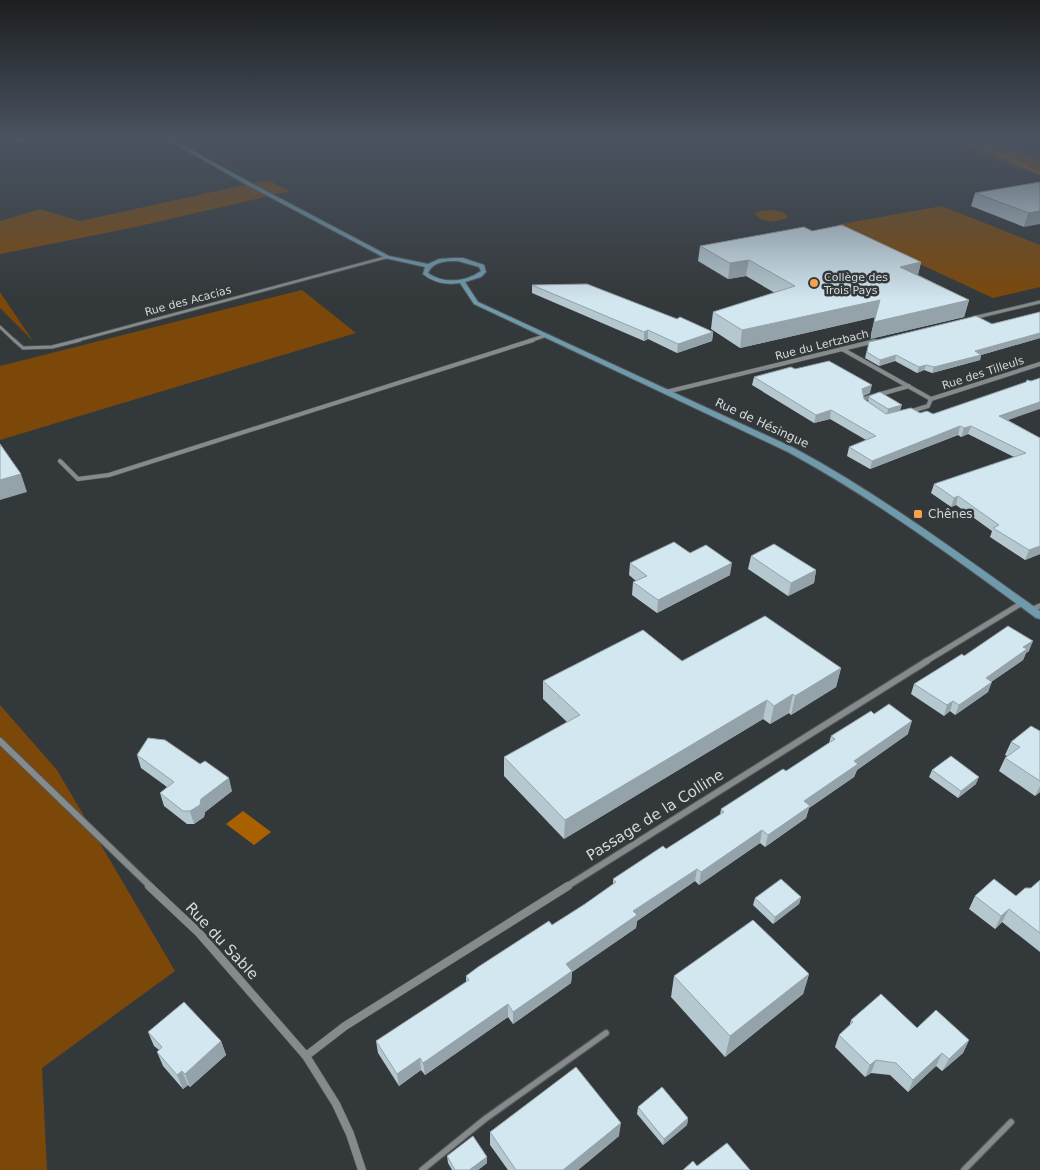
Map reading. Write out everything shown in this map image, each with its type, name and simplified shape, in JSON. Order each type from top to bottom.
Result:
[{"type":"main road","points":[[263,192],[387,257],[428,266],[453,260],[472,261],[482,266],[484,271],[480,276],[461,281],[434,279],[425,273],[428,266]]},
{"type":"main road","name":"Rue de Hésingue","points":[[461,281],[476,304],[833,472],[867,492],[1022,603],[1036,608],[1040,616]]},
{"type":"street","points":[[966,320],[1040,302]]},
{"type":"street","points":[[60,461],[78,478],[109,475],[544,336]]},
{"type":"street","name":"Rue du Lertzbach","points":[[666,392],[880,340]]},
{"type":"street","name":"Rue des Tilleuls","points":[[842,349],[931,398],[1040,364]]},
{"type":"street","points":[[865,406],[863,399],[909,386]]},
{"type":"street","name":"Rue des Tilleuls","points":[[903,414],[928,406],[931,398]]},
{"type":"street","name":"Passage de la Colline","points":[[306,1056],[345,1026],[988,622],[1022,603]]},
{"type":"street","name":"Rue du Sable","points":[[0,740],[132,870],[200,932],[306,1056],[336,1104],[350,1134],[362,1170]]},
{"type":"lane","name":"Rue des Acacias","points":[[0,327],[23,348],[52,347],[387,257]]},
{"type":"lane","points":[[422,1170],[485,1119],[606,1033]]},
{"type":"lane","points":[[964,1170],[1011,1122]]},
{"type":"shaded area","points":[[215,192],[287,192],[131,228],[0,254],[0,221],[40,209],[80,221]]},
{"type":"shaded area","points":[[942,206],[1040,245],[1040,287],[993,298],[836,225]]},
{"type":"shaded area","points":[[774,210],[783,212],[788,217],[771,221],[762,219],[755,214],[759,211]]},
{"type":"shaded area","points":[[302,290],[356,333],[0,440],[0,366]]},
{"type":"shaded area","points":[[0,292],[33,341],[0,308]]},
{"type":"shaded area","points":[[0,705],[57,770],[175,971],[42,1068],[47,1170],[0,1170]]},
{"type":"shaded area","points":[[243,811],[271,832],[254,845],[226,824]]},
{"type":"building","points":[[1040,192],[1040,211],[1029,213],[975,193]]},
{"type":"building","points":[[842,225],[921,262],[900,267],[969,300],[874,322],[880,300],[742,330],[713,312],[795,286],[749,260],[730,263],[700,246],[804,227],[812,231]]},
{"type":"building","points":[[587,284],[677,319],[680,317],[713,332],[678,344],[648,330],[644,332],[532,285]]},
{"type":"building","points":[[1040,312],[1040,333],[975,351],[981,355],[934,367],[926,365],[919,367],[896,355],[880,360],[867,352],[869,342],[976,316],[992,324]]},
{"type":"building","points":[[829,361],[872,385],[862,389],[864,399],[886,414],[911,408],[920,413],[927,411],[933,414],[1026,382],[1027,380],[1031,381],[1040,378],[1040,402],[999,416],[1040,438],[1040,546],[1029,550],[993,528],[999,525],[958,496],[954,498],[934,484],[1026,453],[971,426],[964,428],[960,426],[872,461],[849,447],[876,436],[831,410],[816,415],[754,377],[791,367],[795,369]]},
{"type":"building","points":[[880,392],[902,405],[888,409],[869,396]]},
{"type":"building","points":[[0,444],[21,474],[0,480]]},
{"type":"building","points":[[674,542],[690,553],[706,545],[732,563],[658,600],[633,582],[647,576],[630,563]]},
{"type":"building","points":[[774,544],[816,570],[791,583],[751,556]]},
{"type":"building","points":[[765,616],[841,668],[795,696],[793,694],[774,706],[767,700],[565,820],[504,757],[580,715],[543,681],[643,630],[682,661]]},
{"type":"building","points":[[1008,626],[1033,641],[1023,647],[1027,649],[986,678],[992,682],[959,705],[953,701],[947,705],[914,684],[962,654],[964,656]]},
{"type":"building","points":[[889,704],[912,721],[854,761],[858,764],[804,801],[810,806],[768,835],[762,830],[701,872],[697,869],[633,911],[637,915],[566,964],[572,971],[513,1012],[508,1004],[423,1063],[420,1058],[397,1074],[376,1041],[469,980],[466,976],[478,967],[549,921],[552,925],[585,904],[616,882],[613,879],[663,846],[666,849],[724,812],[721,809],[783,769],[786,771],[835,739],[831,736],[871,711],[874,714]]},
{"type":"building","points":[[1031,726],[1040,731],[1040,781],[1005,758],[1020,747],[1011,742]]},
{"type":"building","points":[[148,738],[165,740],[200,764],[205,761],[229,778],[201,799],[200,805],[190,811],[183,811],[160,793],[174,782],[137,755]]},
{"type":"building","points":[[951,756],[979,777],[961,791],[932,770]]},
{"type":"building","points":[[781,879],[801,897],[775,917],[755,898]]},
{"type":"building","points":[[994,879],[1016,896],[1025,888],[1031,888],[1040,880],[1040,933],[1009,909],[1001,916],[975,896]]},
{"type":"building","points":[[753,920],[809,974],[730,1036],[674,976]]},
{"type":"building","points":[[881,994],[917,1028],[936,1010],[969,1040],[949,1059],[942,1053],[913,1080],[896,1063],[876,1060],[870,1065],[839,1035],[853,1022],[851,1020]]},
{"type":"building","points":[[184,1002],[221,1041],[185,1074],[182,1071],[177,1075],[157,1052],[162,1047],[148,1032]]},
{"type":"building","points":[[576,1067],[621,1123],[563,1170],[516,1170],[490,1132]]},
{"type":"building","points":[[662,1087],[688,1118],[664,1139],[638,1107]]},
{"type":"building","points":[[473,1136],[487,1157],[469,1170],[455,1170],[447,1156]]},
{"type":"building","points":[[727,1143],[750,1170],[683,1170],[693,1161],[697,1166]]},
{"type":"place","name":"Collège des Trois Pays","points":[[814,283]]},
{"type":"place","name":"Chênes","points":[[918,514]]}]
